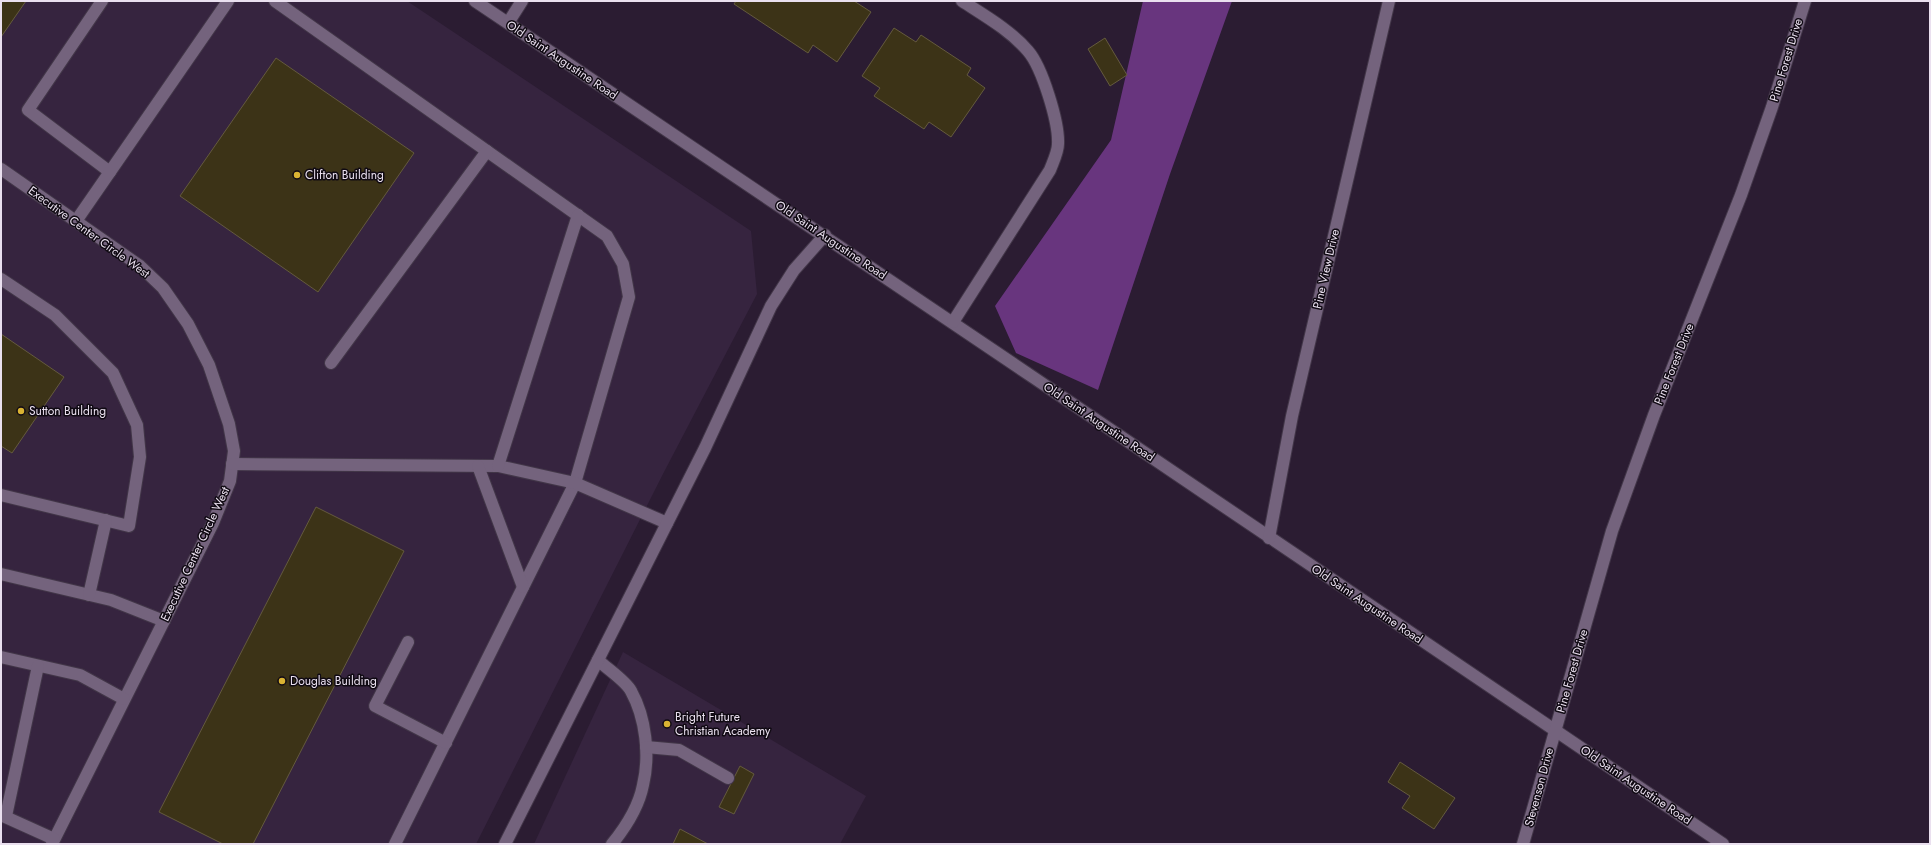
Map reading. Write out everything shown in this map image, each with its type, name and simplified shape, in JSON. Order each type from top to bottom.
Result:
[{"type":"street","points":[[102,1],[28,110],[110,172]]},
{"type":"street","points":[[76,221],[228,1]]},
{"type":"street","points":[[275,1],[607,236],[622,264],[629,297],[575,482],[395,844]]},
{"type":"street","name":"Old Saint Augustine Road","points":[[475,1],[825,235],[1269,538],[1723,844]]},
{"type":"street","points":[[508,23],[522,1]]},
{"type":"street","name":"Pine View Drive","points":[[1269,538],[1294,408],[1389,1]]},
{"type":"street","name":"Pine Forest Drive","points":[[1554,730],[1612,531],[1654,416],[1741,195],[1772,106],[1805,1]]},
{"type":"street","points":[[953,322],[1050,170],[1058,145],[1057,121],[1044,82],[1030,52],[1007,31],[965,2]]},
{"type":"street","points":[[331,363],[487,151]]},
{"type":"street","name":"Executive Center Circle West","points":[[1,169],[140,266],[163,288],[188,324],[209,365],[229,424],[234,450],[230,481],[213,523],[53,841]]},
{"type":"street","points":[[498,466],[578,215]]},
{"type":"street","points":[[504,844],[705,448],[771,306],[794,270],[825,235]]},
{"type":"street","points":[[1,279],[55,315],[113,373],[138,425],[140,456],[129,526],[1,495]]},
{"type":"street","points":[[232,464],[498,466],[575,482],[667,523]]},
{"type":"street","points":[[478,466],[523,587]]},
{"type":"street","points":[[88,594],[106,520]]},
{"type":"street","points":[[1,574],[111,600],[164,621]]},
{"type":"street","points":[[408,642],[375,706],[446,743]]},
{"type":"street","points":[[1,657],[80,675],[124,699]]},
{"type":"street","points":[[598,660],[631,689],[643,720],[646,747],[643,786],[626,826],[612,844]]},
{"type":"street","points":[[38,666],[3,816],[53,841]]},
{"type":"street","name":"Stevenson Drive","points":[[1523,844],[1554,730]]},
{"type":"street","points":[[646,747],[679,750],[728,778]]},
{"type":"shaded area","points":[[1,1],[407,1],[751,231],[757,294],[664,472],[476,844],[1,844]]},
{"type":"shaded area","points":[[1143,1],[1232,1],[1170,174],[1098,390],[1016,353],[995,306],[1111,140]]},
{"type":"shaded area","name":"Bright Future Christian Academy","points":[[623,652],[866,796],[840,844],[534,844]]},
{"type":"building","points":[[1,1],[26,1],[1,37]]},
{"type":"building","points":[[736,1],[854,1],[871,12],[837,62],[813,45],[808,53],[734,4]]},
{"type":"building","points":[[894,28],[916,42],[921,35],[971,68],[967,75],[985,88],[951,137],[929,122],[924,129],[874,96],[880,88],[862,76]]},
{"type":"building","points":[[1105,38],[1127,75],[1110,86],[1088,49]]},
{"type":"building","name":"Clifton Building","points":[[276,58],[414,153],[318,292],[180,196]]},
{"type":"building","name":"Sutton Building","points":[[1,334],[64,377],[12,453],[1,446]]},
{"type":"building","name":"Douglas Building","points":[[316,507],[404,551],[253,844],[223,844],[159,812]]},
{"type":"building","points":[[1400,762],[1455,798],[1434,829],[1402,808],[1410,796],[1388,782]]},
{"type":"building","points":[[740,766],[754,774],[734,814],[719,807]]},
{"type":"building","points":[[680,829],[708,844],[673,844]]},
{"type":"place","name":"Clifton Building","points":[[297,175]]},
{"type":"place","name":"Sutton Building","points":[[21,411]]},
{"type":"place","name":"Douglas Building","points":[[282,681]]},
{"type":"place","name":"Bright Future Christian Academy","points":[[667,724]]}]
